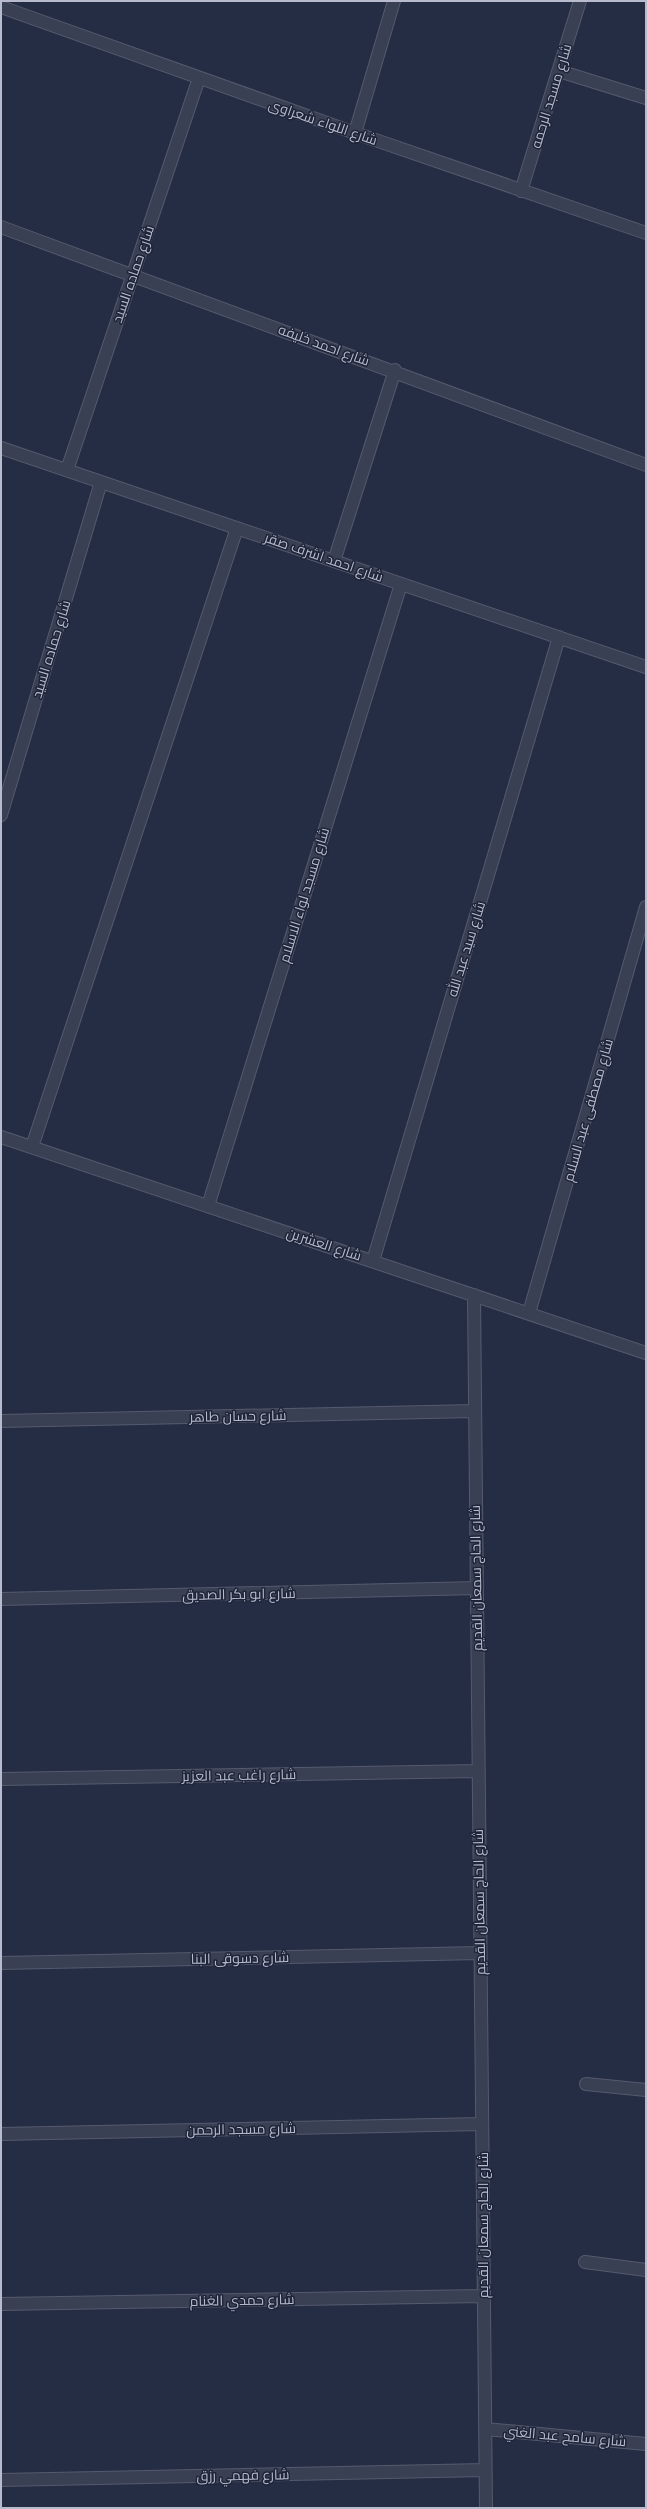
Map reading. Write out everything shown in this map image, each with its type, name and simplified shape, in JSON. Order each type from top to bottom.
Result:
[{"type":"street","points":[[355,133],[394,1]]},
{"type":"street","name":"شارع مسجد الرحمه","points":[[521,191],[580,1]]},
{"type":"street","name":"شارع اللواء شعراوى","points":[[1,7],[521,191],[646,232]]},
{"type":"street","points":[[559,71],[646,98]]},
{"type":"street","name":"شارع حماده السيد","points":[[67,470],[199,78]]},
{"type":"street","name":"شارع احمد خليفه","points":[[1,227],[132,276],[395,370],[646,465]]},
{"type":"street","points":[[334,561],[395,370]]},
{"type":"street","name":"شارع احمد اشرف صقر","points":[[1,448],[646,667]]},
{"type":"street","name":"شارع حماده السيد","points":[[1,815],[101,482]]},
{"type":"street","points":[[32,1146],[237,528]]},
{"type":"street","name":"شارع مسجد لواء الاسلام","points":[[208,1206],[401,584]]},
{"type":"street","name":"شارع سيد عبد الله","points":[[373,1261],[559,637]]},
{"type":"street","name":"شارع مصطفى عبد السلام","points":[[529,1313],[646,907]]},
{"type":"street","name":"شارع العشرين","points":[[1,1137],[32,1146],[646,1353]]},
{"type":"street","name":"شارع الحاج سمعان القديم","points":[[474,1295],[486,2508]]},
{"type":"street","name":"شارع حسان طاهر","points":[[1,1421],[474,1411]]},
{"type":"street","name":"شارع ابو بكر الصديق","points":[[1,1599],[476,1588]]},
{"type":"street","name":"شارع راغب عبد العزيز","points":[[1,1779],[478,1771]]},
{"type":"street","name":"شارع دسوقى البنا","points":[[1,1963],[480,1954]]},
{"type":"street","points":[[586,2084],[646,2090]]},
{"type":"street","name":"شارع مسجد الرحمن","points":[[1,2134],[482,2124]]},
{"type":"street","points":[[585,2262],[646,2270]]},
{"type":"street","name":"شارع حمدي الغنام","points":[[1,2304],[483,2296]]},
{"type":"street","name":"شارع سامح عبد الغني","points":[[485,2429],[646,2444]]},
{"type":"street","name":"شارع فهمي رزق","points":[[1,2480],[485,2470]]}]
